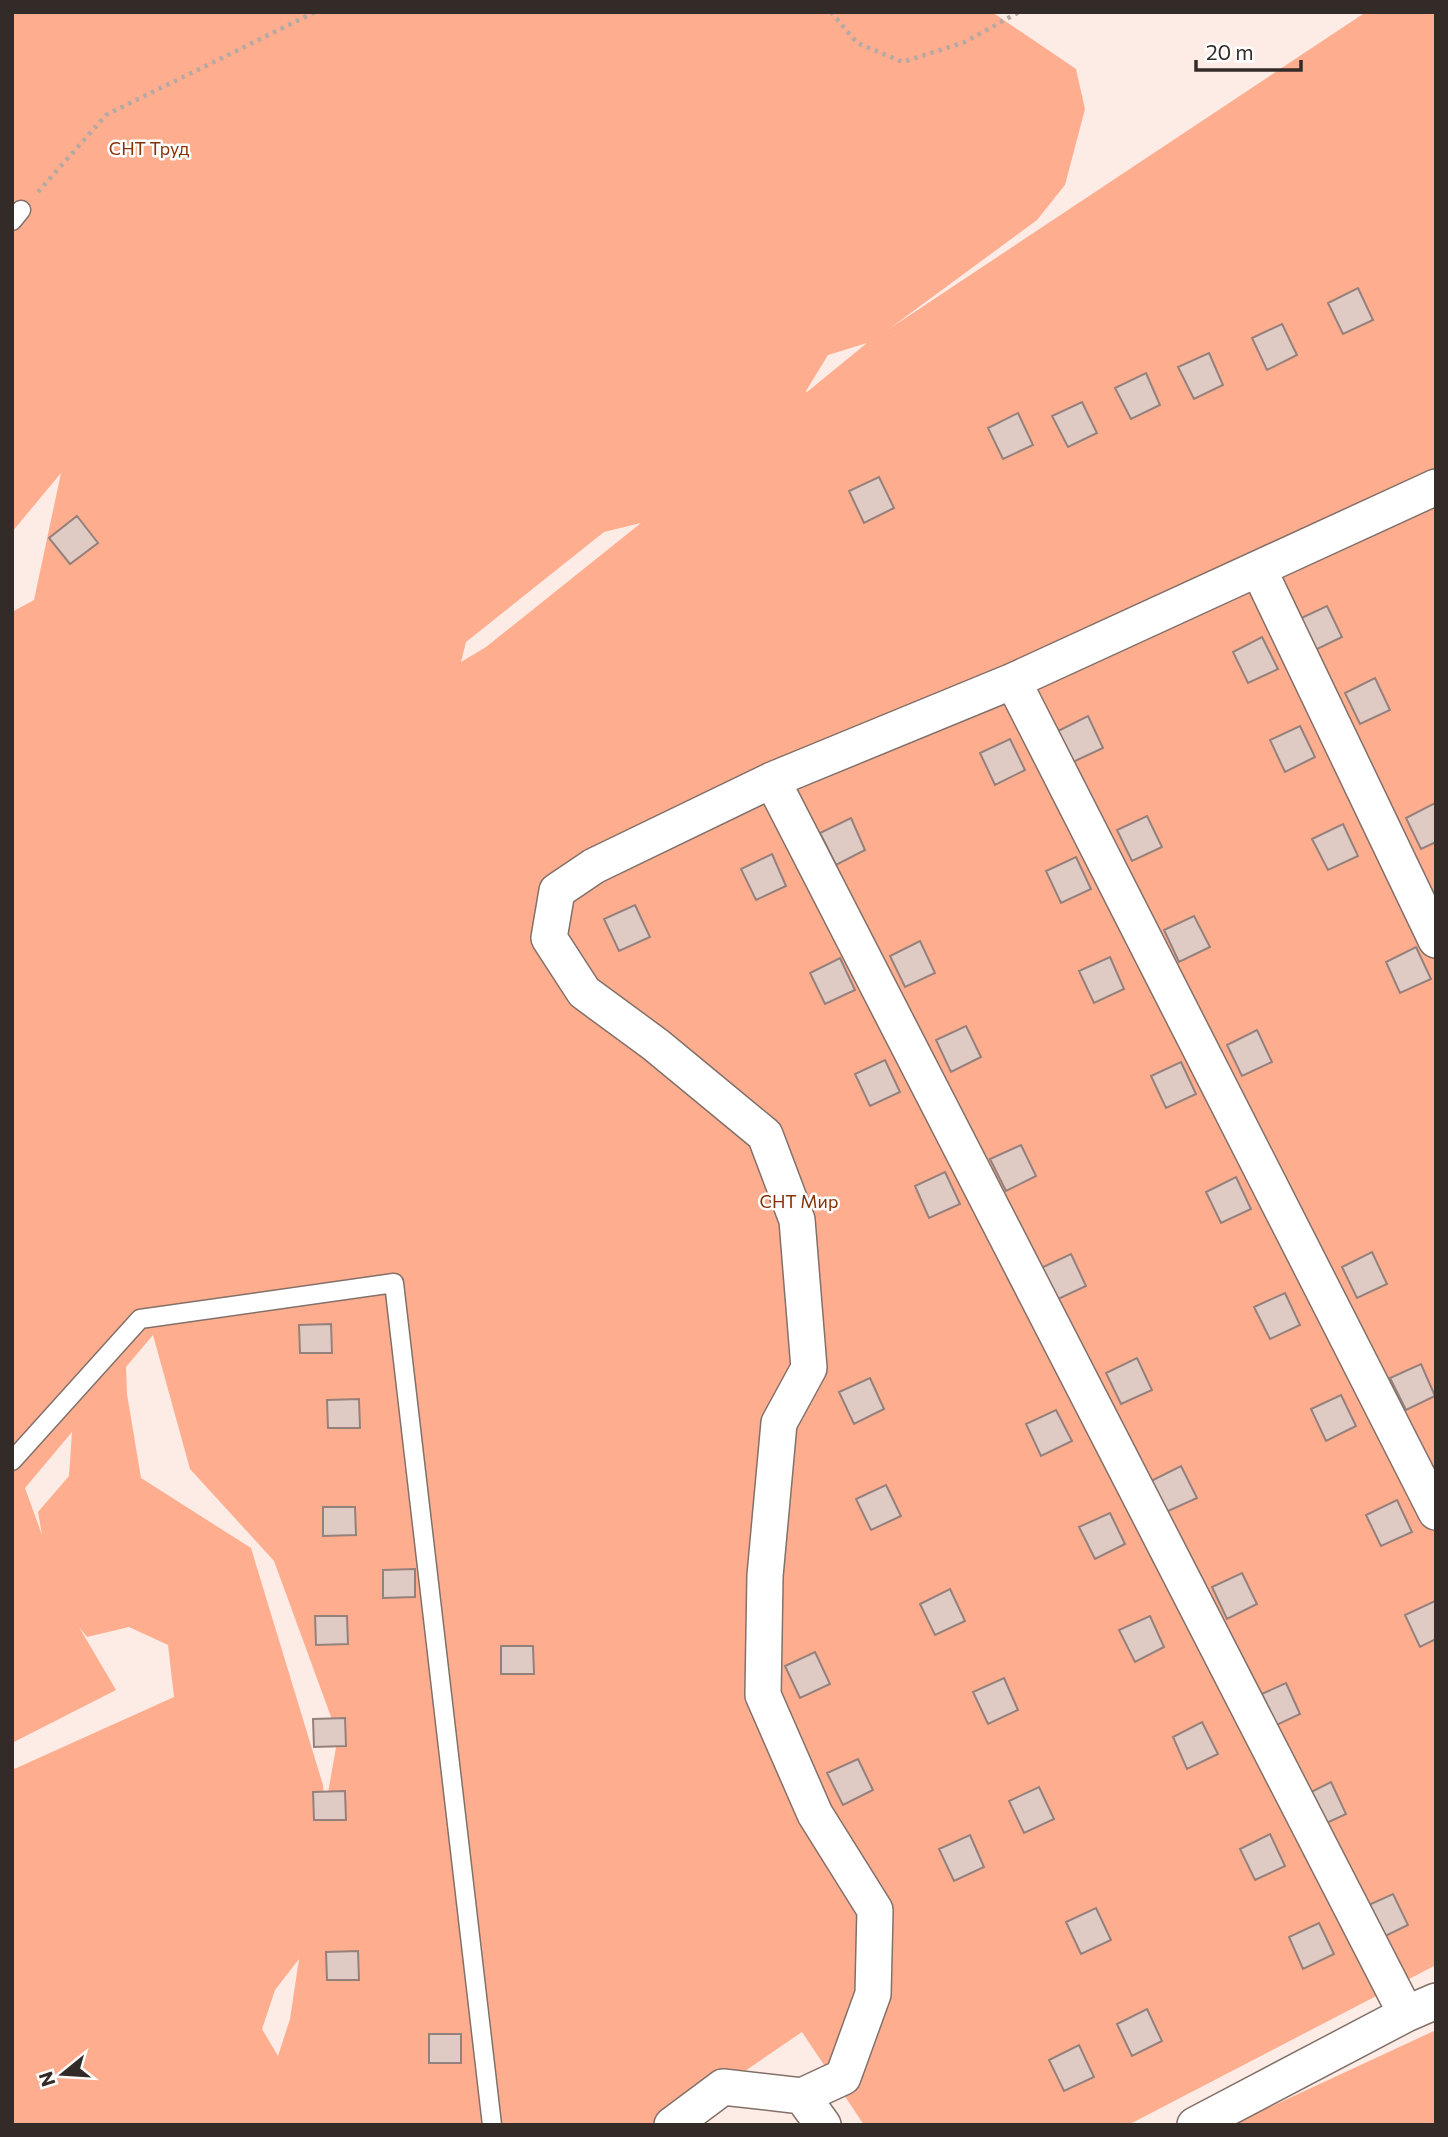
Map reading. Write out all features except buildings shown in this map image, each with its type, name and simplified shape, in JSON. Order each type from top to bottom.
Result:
[{"type":"street","points":[[672,2125],[723,2087],[802,2096],[843,2077],[873,1994],[875,1910],[815,1814],[763,1695],[765,1576],[779,1423],[809,1368],[797,1220],[765,1135],[656,1045],[584,992],[549,938],[557,891],[594,866],[772,780],[1013,681],[1436,487]]},
{"type":"street","points":[[1259,570],[1436,940]]},
{"type":"street","points":[[1013,681],[1436,1512]]},
{"type":"street","points":[[772,780],[1421,2007],[1195,2125]]},
{"type":"street","points":[[802,2096],[823,2125]]},
{"type":"lane","points":[[12,1461],[140,1319],[394,1283],[492,2125]]},
{"type":"path","points":[[17,216],[106,116],[315,12]]},
{"type":"path","points":[[831,12],[857,43],[903,62],[965,42],[1019,12]]},
{"type":"green space","name":"СНТ Мир","points":[[12,12],[992,12],[1076,69],[1085,109],[1065,185],[1037,220],[889,329],[1366,12],[1436,12],[1436,1965],[1128,2125],[864,2125],[802,2032],[666,2125],[12,2125],[12,1770],[174,1697],[168,1645],[129,1627],[87,1637],[79,1627],[116,1690],[12,1743],[12,612],[34,600],[61,473],[12,532]],"holes":[[[867,343],[807,392],[806,391],[828,355]],[[641,523],[486,647],[461,662],[466,642],[604,532]],[[153,1335],[190,1469],[274,1561],[338,1736],[325,1810],[323,1785],[251,1548],[141,1478],[127,1394],[126,1367]],[[72,1432],[69,1476],[38,1512],[42,1535],[25,1488]],[[299,1959],[290,2019],[278,2056],[262,2029],[275,1990]]]},
{"type":"green space","points":[[1436,2030],[1436,2125],[1231,2125]]},
{"type":"park label","name":"СНТ Труд","points":[[149,149]]}]
